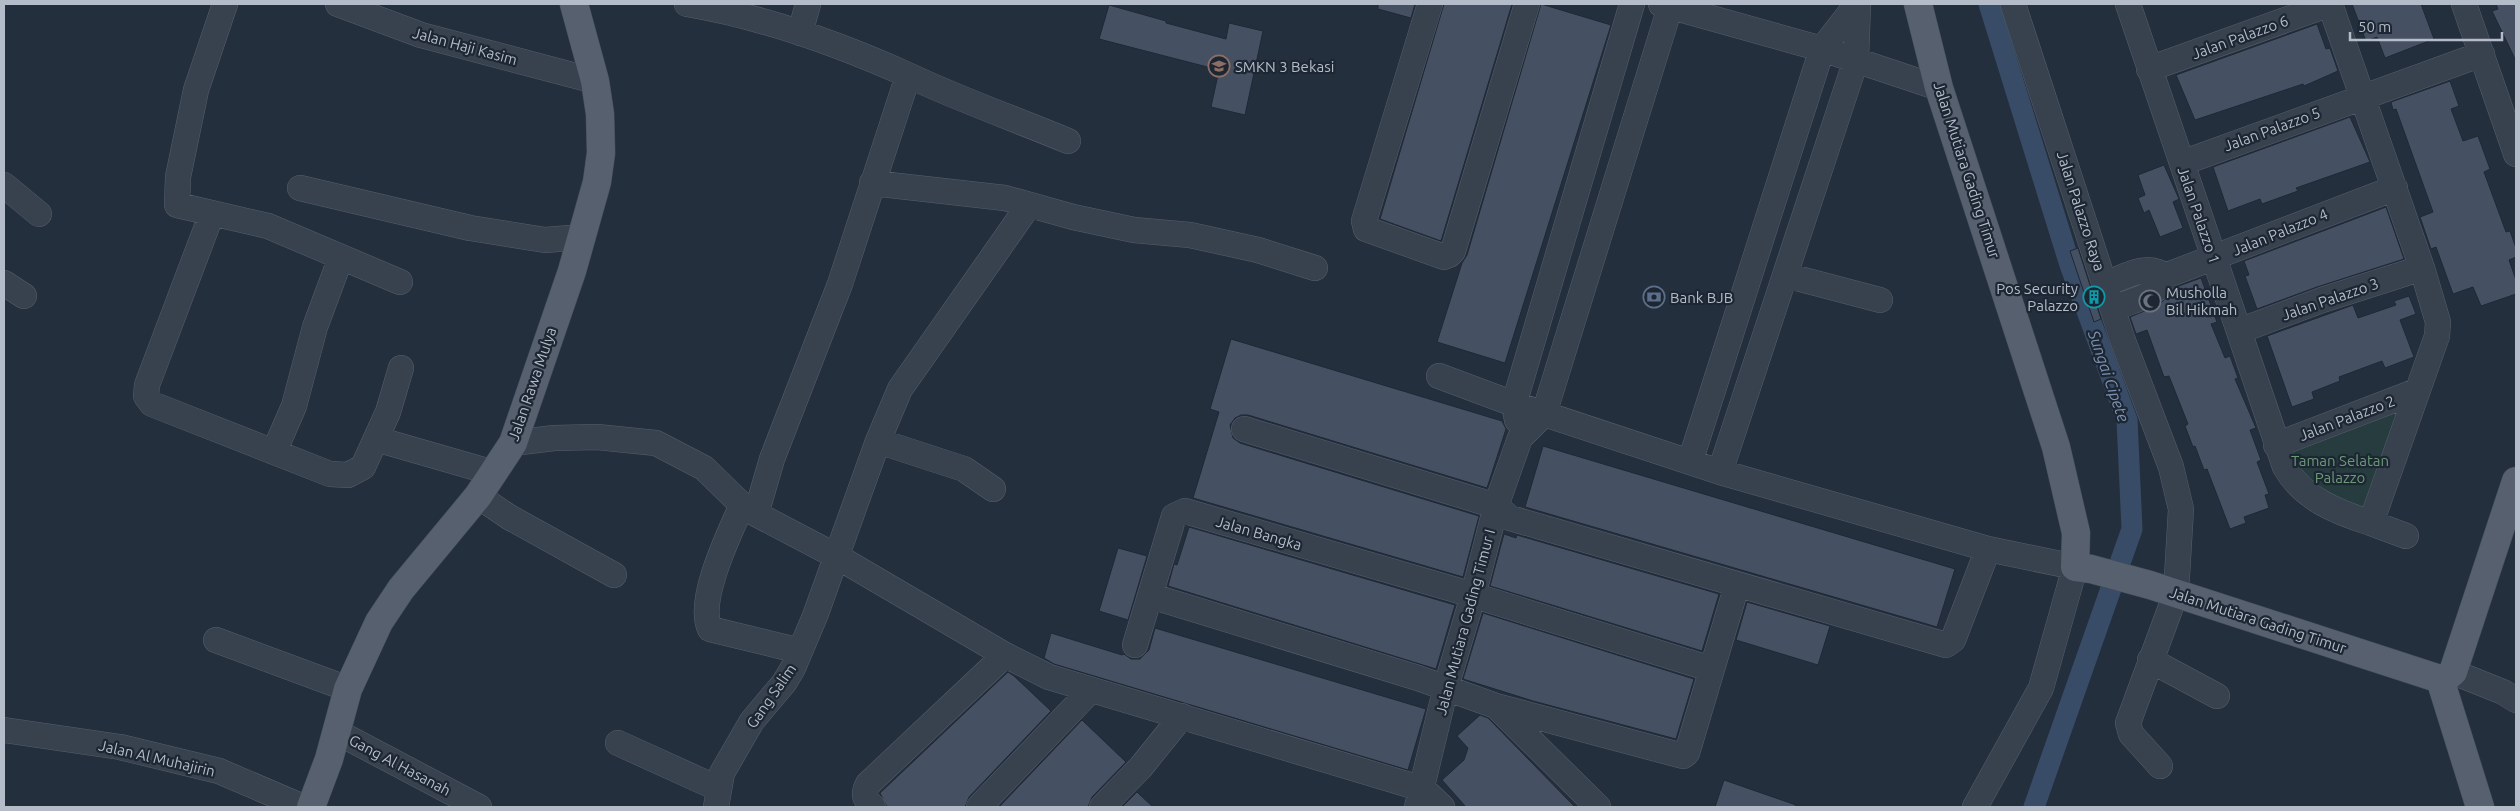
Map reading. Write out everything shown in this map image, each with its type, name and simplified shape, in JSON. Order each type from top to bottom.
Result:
[{"type":"main road","name":"Jalan Rawa Mulya","points":[[311,807],[337,732],[348,689],[388,607],[478,496],[513,443],[583,237],[597,182],[601,153],[600,114],[594,81],[574,4]]},
{"type":"main road","name":"Jalan Mutiara Gading Timur","points":[[1918,4],[1939,88],[2056,447],[2083,568],[2150,584],[2447,675]]},
{"type":"main road","points":[[2480,807],[2447,675],[2516,481]]},
{"type":"street","points":[[225,4],[196,90],[183,149],[176,202],[180,207],[268,226],[400,282]]},
{"type":"street","name":"Jalan Haji Kasim","points":[[338,4],[421,35],[594,81]]},
{"type":"street","points":[[687,4],[724,10],[800,32],[878,61],[908,76],[1068,141]]},
{"type":"street","points":[[800,32],[808,4]]},
{"type":"street","points":[[1430,4],[1364,222],[1366,229],[1444,257],[1453,251],[1527,4]]},
{"type":"street","points":[[1514,404],[1632,4]]},
{"type":"street","points":[[1690,462],[1822,49],[1858,4]]},
{"type":"street","points":[[1720,472],[1856,60],[1858,4]]},
{"type":"street","name":"Jalan Palazzo Raya","points":[[2013,4],[2136,376],[2171,467],[2181,509],[2176,593],[2128,723],[2131,734],[2160,766]]},
{"type":"street","name":"Jalan Palazzo 1","points":[[2128,4],[2276,445],[2292,479],[2319,502],[2343,514],[2406,536]]},
{"type":"street","points":[[2330,4],[2395,188],[2438,322],[2436,336],[2371,523]]},
{"type":"street","name":"Jalan Palazzo 6","points":[[2149,69],[2330,4]]},
{"type":"street","points":[[2464,4],[2511,124],[2516,154]]},
{"type":"street","points":[[1544,414],[1667,5],[1822,49],[1939,88]]},
{"type":"street","name":"Jalan Palazzo 5","points":[[2182,163],[2482,54]]},
{"type":"street","points":[[800,651],[710,629],[707,624],[710,591],[720,555],[749,510],[772,459],[840,284],[908,76]]},
{"type":"street","points":[[872,183],[1005,198],[1134,230],[1190,235],[1258,250],[1315,268]]},
{"type":"street","points":[[4,185],[39,214]]},
{"type":"street","points":[[300,188],[470,228],[545,240],[583,237]]},
{"type":"street","name":"Jalan Palazzo 4","points":[[2165,276],[2296,224],[2395,188]]},
{"type":"street","name":"Gang Salim","points":[[716,798],[722,773],[734,750],[752,721],[784,683],[800,651],[878,441],[900,389],[1029,205]]},
{"type":"street","points":[[212,213],[147,386],[146,396],[152,404],[330,474],[348,475],[363,467],[388,412],[402,368]]},
{"type":"street","points":[[274,452],[294,406],[315,327],[341,257]]},
{"type":"street","name":"Jalan Palazzo 3","points":[[2239,331],[2322,300],[2422,268]]},
{"type":"street","points":[[2106,284],[2148,269],[2158,270],[2165,276],[2163,285],[2156,291],[2114,308]]},
{"type":"street","points":[[1785,274],[1880,300]]},
{"type":"street","points":[[4,283],[24,296]]},
{"type":"street","name":"Jalan Mutiara Gading Timur","points":[[1439,376],[1514,404],[1720,472],[1988,549],[2083,568]]},
{"type":"street","name":"Jalan Palazzo 2","points":[[2276,445],[2417,391]]},
{"type":"street","name":"Jalan Mutiara Gading Timur I","points":[[1514,404],[1520,438]]},
{"type":"street","name":"Jalan Mutiara Gading Timur I","points":[[1420,798],[1446,687],[1474,596],[1496,506],[1520,438],[1544,414]]},
{"type":"street","points":[[1244,429],[1496,506],[1510,518],[1946,645],[1953,640],[1988,549]]},
{"type":"street","points":[[513,443],[554,438],[597,437],[656,443],[704,468],[749,510],[836,556],[1005,655],[1049,677],[1090,691],[1182,716],[1442,807]]},
{"type":"street","points":[[376,439],[494,473]]},
{"type":"street","points":[[878,441],[964,468],[993,489]]},
{"type":"street","points":[[478,496],[509,517],[614,575]]},
{"type":"street","name":"Jalan Bangka","points":[[1135,645],[1174,516],[1184,511],[1474,596],[1711,669]]},
{"type":"street","points":[[1975,807],[2041,688],[2083,568]]},
{"type":"street","points":[[1150,596],[1446,687],[1496,706],[1683,756],[1687,753],[1736,584]]},
{"type":"street","points":[[216,640],[348,689]]},
{"type":"street","points":[[873,807],[865,800],[864,792],[868,784],[1005,655]]},
{"type":"street","points":[[2150,660],[2217,696]]},
{"type":"street","points":[[2447,675],[2504,692],[2516,700]]},
{"type":"street","points":[[979,807],[1090,691]]},
{"type":"street","points":[[1496,706],[1598,807]]},
{"type":"street","points":[[1102,807],[1142,767],[1182,716]]},
{"type":"street","name":"Jalan Al Muhajirin","points":[[4,730],[120,747],[219,771],[303,807]]},
{"type":"street","name":"Gang Al Hasanah","points":[[337,732],[471,803]]},
{"type":"street","points":[[618,743],[716,798]]},
{"type":"green space","name":"Taman Selatan Palazzo","points":[[2399,407],[2365,515],[2315,498],[2287,450]]},
{"type":"building","points":[[1378,4],[1415,4],[1411,18],[1378,9]]},
{"type":"building","points":[[1444,4],[1512,4],[1441,241],[1380,219]]},
{"type":"building","points":[[1541,4],[1611,25],[1505,363],[1437,342],[1462,263],[1467,255]]},
{"type":"building","points":[[2352,4],[2421,4],[2434,39],[2385,58],[2377,37],[2366,41]]},
{"type":"building","points":[[2496,4],[2516,4],[2516,61],[2492,11],[2498,9]]},
{"type":"building","points":[[1109,5],[1226,39],[1229,23],[1263,31],[1245,115],[1211,107],[1219,70],[1099,39]]},
{"type":"building","points":[[2317,24],[2326,49],[2330,48],[2338,71],[2304,86],[2303,84],[2195,120],[2176,75]]},
{"type":"building","points":[[2450,81],[2459,106],[2451,109],[2463,141],[2478,136],[2490,169],[2484,172],[2506,232],[2510,231],[2516,248],[2516,257],[2509,260],[2516,280],[2516,294],[2481,306],[2473,287],[2453,294],[2436,247],[2431,249],[2420,217],[2433,212],[2396,109],[2393,110],[2391,102]]},
{"type":"building","points":[[2350,117],[2370,162],[2296,188],[2298,191],[2262,204],[2260,199],[2228,211],[2213,167]]},
{"type":"building","points":[[2164,165],[2179,199],[2173,202],[2183,228],[2160,237],[2149,210],[2144,213],[2138,198],[2145,195],[2138,175]]},
{"type":"building","points":[[2386,207],[2404,259],[2317,287],[2257,309],[2245,276],[2249,275],[2244,261]]},
{"type":"building","points":[[2078,248],[2101,319],[2094,322],[2070,251]]},
{"type":"building","points":[[2201,278],[2217,322],[2211,324],[2225,358],[2230,356],[2238,378],[2235,379],[2256,428],[2250,430],[2261,460],[2257,462],[2269,494],[2265,495],[2269,508],[2244,517],[2246,523],[2230,529],[2207,469],[2204,470],[2195,446],[2193,447],[2185,426],[2188,424],[2169,376],[2164,377],[2147,330],[2136,334],[2130,317],[2159,305],[2176,287]]},
{"type":"building","points":[[2409,296],[2416,314],[2400,320],[2414,357],[2385,368],[2382,361],[2339,377],[2340,381],[2312,392],[2314,399],[2292,407],[2267,336],[2353,305],[2358,318],[2396,305],[2394,301]]},
{"type":"building","points":[[1231,339],[1502,421],[1506,429],[1487,488],[1248,415],[1241,415],[1235,418],[1230,425],[1233,438],[1240,443],[1479,516],[1463,577],[1193,498],[1219,412],[1210,409]]},
{"type":"building","points":[[1543,446],[1955,569],[1937,627],[1525,507]]},
{"type":"building","points":[[1189,527],[1455,605],[1436,669],[1168,586],[1174,564],[1177,565]]},
{"type":"building","points":[[1504,534],[1516,538],[1517,535],[1719,594],[1702,651],[1490,586]]},
{"type":"building","points":[[1118,548],[1147,556],[1128,620],[1099,611]]},
{"type":"building","points":[[1747,602],[1830,626],[1818,665],[1736,640]]},
{"type":"building","points":[[1483,613],[1694,679],[1676,739],[1533,701],[1463,679]]},
{"type":"building","points":[[1155,628],[1426,709],[1408,770],[1054,664],[1044,658],[1051,633],[1122,655],[1124,654],[1131,659],[1140,659],[1149,650]]},
{"type":"building","points":[[1008,672],[1051,711],[969,797],[965,807],[887,807],[880,793]]},
{"type":"building","points":[[1480,715],[1488,718],[1575,807],[1466,807],[1442,780],[1464,760],[1468,748],[1457,736]]},
{"type":"building","points":[[1082,720],[1126,762],[1092,797],[1088,807],[999,807]]},
{"type":"building","points":[[1724,780],[1796,805],[1795,807],[1715,807]]},
{"type":"building","points":[[1137,792],[1153,807],[1122,807]]},
{"type":"waterway","name":"Sungai Cipete","points":[[1989,4],[2070,265],[2127,420],[2132,529],[2034,807]]},
{"type":"place","name":"SMKN 3 Bekasi","points":[[1219,66]]},
{"type":"place","name":"Bank BJB","points":[[1654,297]]},
{"type":"place","name":"Pos Security Palazzo","points":[[2094,297]]},
{"type":"place","name":"Musholla Bil Hikmah","points":[[2150,301]]}]
